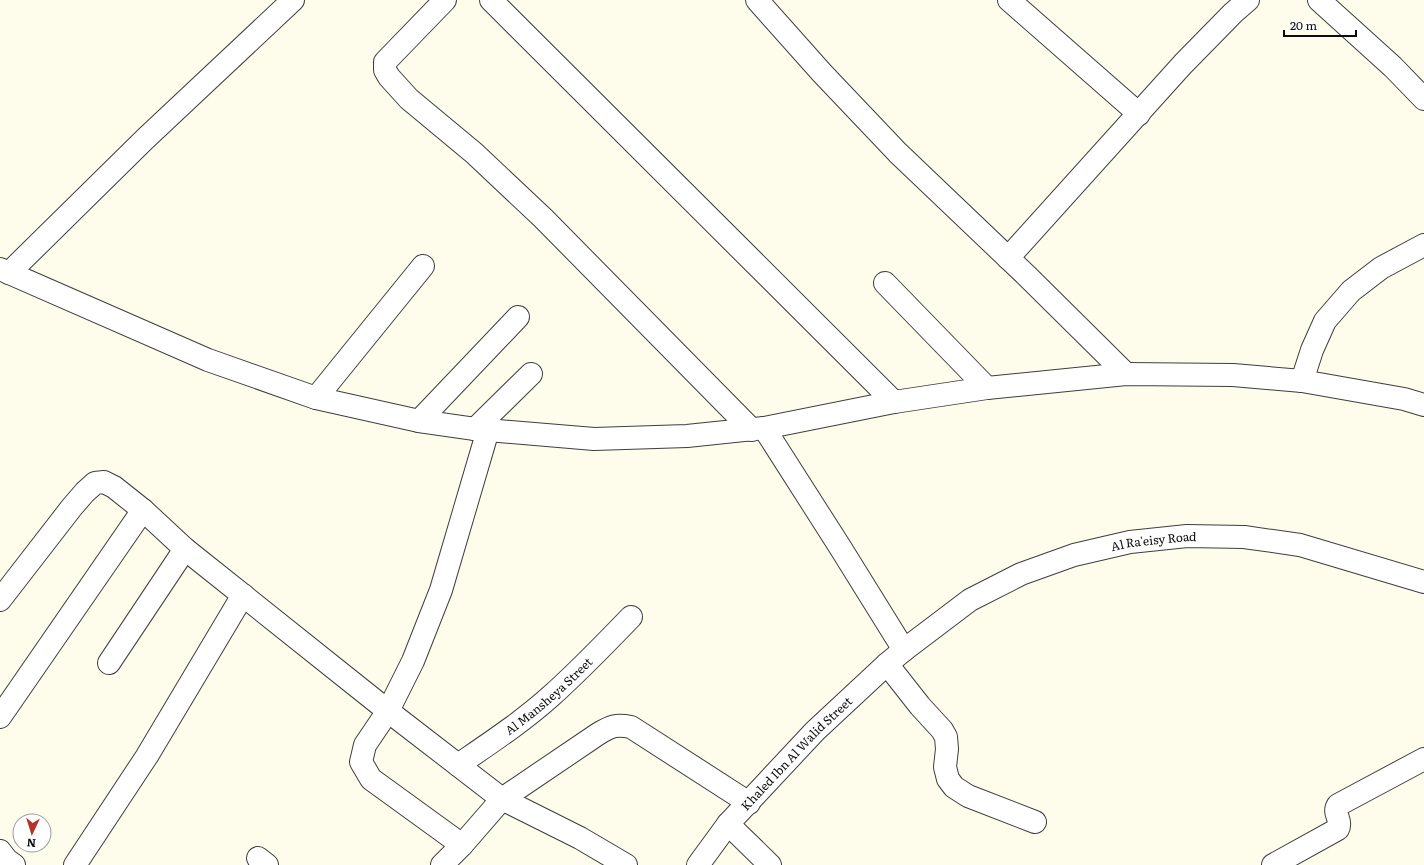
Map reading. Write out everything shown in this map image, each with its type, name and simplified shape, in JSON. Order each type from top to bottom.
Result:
[{"type":"street","points":[[293,0],[5,271],[208,360],[316,398],[420,421],[482,430],[594,439],[687,436],[758,429],[894,402],[987,388],[1126,374],[1233,375],[1302,381],[1404,399],[1424,405]]},
{"type":"street","points":[[445,0],[385,62],[385,70],[389,77],[409,99],[474,153],[543,218],[758,429],[840,548],[904,650]]},
{"type":"street","points":[[491,0],[894,402]]},
{"type":"street","points":[[757,0],[822,73],[898,153],[1126,374]]},
{"type":"street","points":[[1009,0],[1139,114]]},
{"type":"street","points":[[1008,258],[1183,64],[1233,13],[1248,0]]},
{"type":"street","points":[[1319,0],[1392,67],[1424,99]]},
{"type":"street","points":[[1302,381],[1312,350],[1325,322],[1351,291],[1381,268],[1424,244]]},
{"type":"street","points":[[316,398],[423,266]]},
{"type":"street","points":[[885,283],[987,388]]},
{"type":"street","points":[[420,421],[518,317]]},
{"type":"street","points":[[462,845],[371,779],[361,762],[365,745],[388,711],[413,661],[441,590],[482,430],[531,374]]},
{"type":"street","points":[[0,600],[72,506],[95,483],[104,482],[114,487],[143,510],[185,550],[388,711],[502,799],[580,838],[626,865]]},
{"type":"street","points":[[0,717],[143,510]]},
{"type":"street","name":"Al Ra'eisy Road","points":[[904,650],[970,600],[1021,574],[1074,555],[1130,542],[1187,536],[1244,537],[1300,545],[1424,582]]},
{"type":"street","points":[[109,662],[185,550]]},
{"type":"street","points":[[76,865],[147,756],[243,595]]},
{"type":"street","name":"Al Mansheya Street","points":[[458,765],[505,733],[550,697],[592,658],[632,617]]},
{"type":"street","name":"Khaled Ibn Al Walid Street","points":[[698,865],[728,824],[815,731],[904,650]]},
{"type":"street","points":[[887,664],[920,706],[942,730],[946,737],[947,749],[945,767],[948,779],[954,787],[968,796],[1035,822]]},
{"type":"street","points":[[442,865],[462,845],[502,799],[610,727],[620,725],[631,727],[748,803]]},
{"type":"street","points":[[1273,865],[1338,829],[1340,823],[1336,808],[1338,806],[1424,759]]},
{"type":"street","points":[[728,824],[770,865]]},
{"type":"street","points":[[0,851],[7,860],[14,865]]}]
